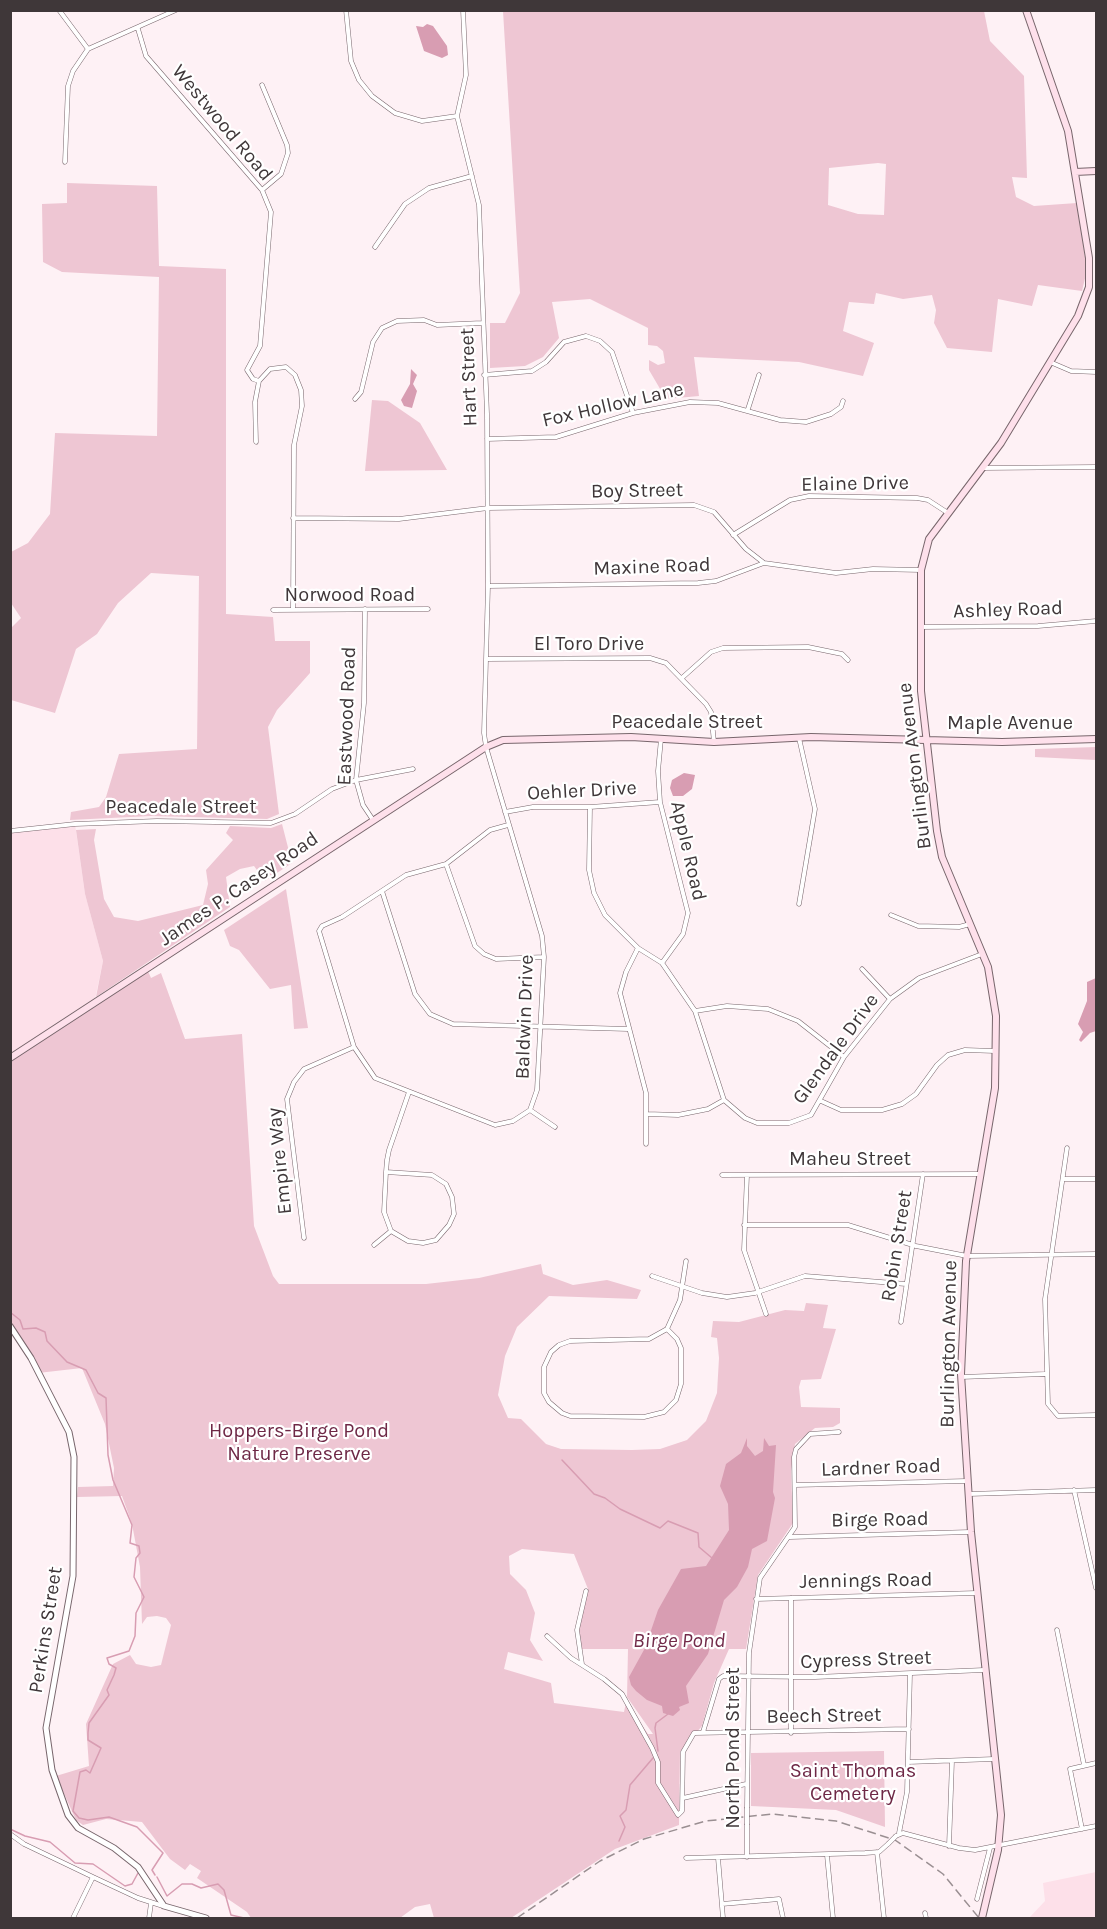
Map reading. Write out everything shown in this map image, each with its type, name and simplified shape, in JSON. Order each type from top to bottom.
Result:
[{"type":"main road","name":"Burlington Avenue","points":[[982,1918],[999,1847],[1001,1815],[971,1532],[961,1377],[967,1256],[995,1088],[994,999],[992,978],[939,843],[925,739],[920,627],[921,570],[926,546],[983,468],[1050,362],[1083,307],[1089,287],[1089,258],[1066,125],[1026,10]]},
{"type":"main road","points":[[1075,172],[1096,171]]},
{"type":"main road","name":"Peacedale Street","points":[[486,747],[503,740],[532,738],[661,739],[714,742],[799,737],[925,739]]},
{"type":"main road","name":"Maple Avenue","points":[[925,739],[1002,742],[1096,739]]},
{"type":"main road","name":"James P. Casey Road","points":[[10,1058],[486,747]]},
{"type":"street","points":[[59,10],[88,49]]},
{"type":"street","points":[[65,162],[68,86],[74,70],[88,49],[138,29],[176,10]]},
{"type":"street","points":[[346,10],[351,61],[359,80],[372,96],[395,113],[422,121],[457,116]]},
{"type":"street","name":"Hart Street","points":[[463,10],[466,75],[457,116],[480,214],[488,508],[486,747]]},
{"type":"street","name":"Westwood Road","points":[[138,29],[146,56],[262,190],[271,212],[260,346],[247,370],[253,379],[259,381]]},
{"type":"street","points":[[262,85],[288,153],[281,174],[262,190]]},
{"type":"street","points":[[375,247],[405,204],[429,188],[472,176]]},
{"type":"street","points":[[355,399],[361,392],[373,342],[382,328],[397,321],[424,320],[437,325],[482,323]]},
{"type":"street","points":[[484,375],[532,371],[546,362],[564,342],[586,336],[600,341],[612,352],[633,413]]},
{"type":"street","points":[[1050,362],[1071,371],[1096,372]]},
{"type":"street","points":[[256,442],[255,402],[259,381],[270,369],[286,367],[295,375],[301,390],[302,406],[294,445],[292,608]]},
{"type":"street","points":[[748,409],[759,375]]},
{"type":"street","name":"Fox Hollow Lane","points":[[487,439],[556,437],[633,413],[690,402],[718,403],[748,409],[780,420],[806,422],[831,414],[841,407],[843,400]]},
{"type":"street","points":[[983,468],[1096,467]]},
{"type":"street","name":"Elaine Drive","points":[[733,535],[790,500],[809,496],[917,498],[928,500],[948,513]]},
{"type":"street","name":"Boy Street","points":[[293,518],[399,519],[488,508],[694,506],[714,512],[746,549],[764,563]]},
{"type":"street","name":"Maxine Road","points":[[488,586],[698,583],[716,581],[764,563],[836,573],[921,570]]},
{"type":"street","name":"Norwood Road","points":[[273,610],[292,608],[428,609]]},
{"type":"street","name":"Eastwood Road","points":[[365,609],[364,703],[356,780],[363,805],[373,820]]},
{"type":"street","name":"Ashley Road","points":[[920,627],[1038,626],[1096,621]]},
{"type":"street","points":[[683,677],[711,652],[723,648],[808,647],[842,654],[848,660]]},
{"type":"street","name":"El Toro Drive","points":[[486,659],[650,658],[666,663],[683,677],[711,712],[714,742]]},
{"type":"street","points":[[799,737],[815,809],[799,904]]},
{"type":"street","name":"Apple Road","points":[[661,739],[658,771],[660,802],[688,913],[683,934],[662,963]]},
{"type":"street","name":"Baldwin Drive","points":[[486,747],[542,936],[544,957],[537,1090],[530,1110]]},
{"type":"street","name":"Peacedale Street","points":[[10,831],[75,824],[271,823],[295,814],[332,789],[356,780],[412,769]]},
{"type":"street","name":"Oehler Drive","points":[[505,812],[533,807],[590,807],[660,802]]},
{"type":"street","points":[[590,807],[589,870],[594,893],[605,915],[638,948],[662,963],[695,1011],[724,1100],[708,1109],[678,1115],[647,1114]]},
{"type":"street","points":[[508,825],[490,830],[447,864],[406,875],[320,928],[320,936],[354,1047],[375,1078],[495,1125],[513,1120],[530,1110],[555,1127]]},
{"type":"street","points":[[447,864],[475,946],[484,954],[496,959],[544,957]]},
{"type":"street","points":[[382,891],[415,994],[430,1014],[453,1024],[628,1029]]},
{"type":"street","points":[[891,915],[918,926],[959,927],[970,924]]},
{"type":"street","points":[[638,948],[626,972],[620,993],[628,1029],[642,1073],[647,1114],[646,1144]]},
{"type":"street","name":"Glendale Drive","points":[[724,1100],[746,1118],[767,1124],[789,1123],[811,1115],[821,1101],[827,1083],[844,1057],[890,999],[919,978],[983,953]]},
{"type":"street","points":[[862,969],[890,999]]},
{"type":"street","points":[[695,1011],[727,1006],[768,1010],[798,1021],[844,1057]]},
{"type":"street","name":"Empire Way","points":[[304,1238],[287,1099],[294,1082],[304,1069],[354,1047]]},
{"type":"street","points":[[821,1101],[842,1110],[882,1110],[902,1104],[916,1094],[937,1065],[948,1055],[965,1050],[995,1051]]},
{"type":"street","points":[[386,1172],[432,1175],[446,1184],[452,1197],[454,1214],[449,1225],[436,1240],[423,1243],[408,1241],[391,1231],[384,1212],[386,1172],[389,1150],[409,1092]]},
{"type":"street","points":[[1067,1148],[1045,1299],[1045,1374],[1048,1404],[1058,1416],[1095,1414]]},
{"type":"street","name":"Robin Street","points":[[900,1322],[923,1174]]},
{"type":"street","name":"Maheu Street","points":[[722,1175],[979,1174]]},
{"type":"street","points":[[747,1175],[744,1250],[766,1314]]},
{"type":"street","points":[[1063,1179],[1096,1179]]},
{"type":"street","points":[[744,1225],[839,1224],[913,1245],[967,1256],[1096,1254]]},
{"type":"street","points":[[374,1245],[391,1231]]},
{"type":"street","points":[[668,1329],[681,1348],[681,1384],[676,1400],[664,1412],[644,1417],[570,1416],[562,1413],[544,1393],[544,1367],[551,1352],[559,1345],[570,1341],[649,1339],[668,1329],[683,1287],[686,1262]]},
{"type":"street","points":[[652,1276],[719,1297],[740,1297],[805,1276],[906,1284]]},
{"type":"street","name":"Perkins Street","points":[[10,1326],[31,1358],[69,1432],[74,1458],[73,1576],[47,1719],[50,1762],[73,1822],[138,1866],[164,1906]]},
{"type":"street","points":[[961,1377],[1045,1374]]},
{"type":"street","name":"North Pond Street","points":[[747,1857],[748,1677],[760,1578],[795,1527],[794,1457],[801,1441],[810,1434],[839,1432]]},
{"type":"street","name":"Lardner Road","points":[[795,1485],[967,1481]]},
{"type":"street","points":[[1074,1490],[1096,1588]]},
{"type":"street","points":[[969,1494],[1096,1490]]},
{"type":"street","name":"Birge Road","points":[[790,1537],[971,1532]]},
{"type":"street","points":[[582,1665],[577,1630],[586,1591]]},
{"type":"street","name":"Jennings Road","points":[[756,1599],[977,1593]]},
{"type":"street","points":[[791,1598],[791,1732]]},
{"type":"street","points":[[1058,1630],[1084,1765]]},
{"type":"street","points":[[547,1636],[622,1695],[658,1762],[658,1783],[676,1813],[681,1815],[683,1752],[694,1732],[703,1732]]},
{"type":"street","name":"Cypress Street","points":[[703,1732],[719,1679],[723,1676],[792,1677],[984,1670]]},
{"type":"street","points":[[686,1858],[826,1856],[878,1852],[888,1844],[898,1834],[906,1798],[910,1674]]},
{"type":"street","name":"Beech Street","points":[[703,1732],[909,1729]]},
{"type":"street","points":[[908,1762],[994,1759]]},
{"type":"street","points":[[949,1846],[952,1761]]},
{"type":"street","points":[[1082,1829],[1070,1769],[1096,1763]]},
{"type":"street","points":[[682,1798],[746,1784]]},
{"type":"street","points":[[898,1834],[969,1850],[999,1847],[1096,1826]]},
{"type":"street","points":[[10,1834],[24,1844],[152,1904],[206,1918]]},
{"type":"street","points":[[977,1899],[990,1848]]},
{"type":"street","points":[[878,1852],[884,1918]]},
{"type":"street","points":[[826,1856],[832,1918]]},
{"type":"street","points":[[718,1858],[723,1918]]},
{"type":"street","points":[[73,1918],[93,1877]]},
{"type":"street","points":[[722,1904],[782,1901],[783,1918]]},
{"type":"street","points":[[149,1918],[152,1904]]},
{"type":"street","points":[[925,1913],[926,1918]]},
{"type":"shaded area","points":[[75,824],[85,894],[103,961],[94,1004],[11,1058],[11,831]]},
{"type":"shaded area","points":[[1096,1872],[1096,1918],[1029,1918],[1045,1901],[1043,1883]]},
{"type":"green space","points":[[503,11],[984,11],[990,41],[1024,76],[1027,178],[1012,177],[1016,197],[1034,206],[1077,203],[1087,270],[1082,291],[1038,285],[1032,306],[998,299],[992,352],[947,348],[934,323],[936,310],[932,295],[903,299],[876,293],[874,304],[849,302],[843,331],[874,343],[863,376],[799,362],[694,357],[699,396],[666,399],[649,370],[649,360],[658,365],[665,363],[663,351],[657,346],[648,345],[648,328],[590,299],[552,302],[559,338],[543,357],[525,366],[490,368],[490,323],[505,323],[520,293]],"holes":[[[886,164],[884,215],[858,214],[828,205],[829,168]]]},
{"type":"green space","points":[[67,183],[157,186],[159,266],[226,269],[226,614],[273,617],[275,641],[310,641],[310,673],[277,710],[268,727],[279,814],[267,819],[151,816],[70,820],[71,812],[99,807],[106,797],[119,754],[197,749],[199,576],[151,573],[118,603],[97,634],[76,649],[55,713],[11,700],[11,628],[21,618],[11,603],[11,552],[28,543],[50,514],[55,433],[157,436],[159,277],[62,272],[43,262],[42,204],[67,203]]},
{"type":"green space","points":[[372,400],[388,401],[420,423],[447,470],[365,471]]},
{"type":"green space","points":[[1096,747],[1096,760],[1035,757],[1035,749]]},
{"type":"green space","points":[[282,824],[292,863],[265,881],[254,866],[240,869],[226,877],[230,907],[96,997],[103,961],[85,894],[76,830],[96,829],[94,840],[104,899],[114,917],[138,921],[203,905],[208,884],[206,870],[233,840],[226,833],[230,826],[271,828]]},
{"type":"green space","points":[[286,889],[308,1028],[294,1029],[291,985],[270,989],[239,950],[230,946],[224,930]]},
{"type":"green space","name":"Hoppers-Birge Pond Nature Preserve","points":[[147,969],[151,978],[161,973],[185,1039],[242,1034],[254,1226],[273,1276],[279,1284],[426,1284],[479,1278],[541,1264],[543,1274],[573,1285],[607,1280],[641,1290],[637,1299],[549,1296],[517,1327],[505,1356],[498,1395],[508,1418],[521,1419],[546,1444],[561,1449],[660,1449],[687,1440],[706,1421],[717,1393],[719,1358],[717,1338],[711,1337],[713,1321],[739,1322],[785,1310],[804,1311],[806,1303],[828,1305],[823,1328],[836,1329],[821,1379],[801,1380],[799,1387],[801,1407],[840,1408],[840,1423],[833,1427],[815,1428],[795,1444],[791,1471],[793,1523],[758,1575],[746,1649],[729,1649],[714,1683],[702,1726],[680,1752],[679,1825],[615,1849],[511,1918],[434,1918],[430,1904],[415,1907],[400,1918],[251,1918],[247,1912],[197,1878],[201,1871],[190,1864],[185,1870],[170,1859],[142,1822],[106,1819],[83,1825],[76,1820],[56,1776],[89,1766],[86,1724],[113,1664],[130,1655],[136,1664],[151,1667],[161,1665],[171,1625],[166,1618],[157,1616],[147,1617],[142,1624],[140,1567],[132,1524],[122,1496],[77,1497],[78,1487],[113,1486],[114,1468],[105,1424],[82,1368],[38,1373],[11,1327],[11,1058]],"holes":[[[522,1549],[574,1554],[588,1589],[577,1634],[581,1649],[628,1649],[627,1697],[653,1734],[648,1734],[626,1702],[624,1712],[554,1703],[551,1683],[504,1669],[508,1652],[543,1661],[530,1640],[535,1613],[526,1590],[510,1574],[509,1556]]]},
{"type":"green space","name":"Saint Thomas Cemetery","points":[[884,1751],[885,1827],[836,1810],[751,1806],[751,1753]]},
{"type":"water","points":[[427,24],[433,26],[447,46],[448,55],[442,58],[424,51],[416,26],[423,27]]},
{"type":"water","points":[[411,369],[417,375],[413,384],[417,391],[412,408],[404,406],[401,400],[410,384]]},
{"type":"water","points":[[684,773],[695,775],[692,789],[683,796],[673,796],[670,788],[672,780]]},
{"type":"water","points":[[1096,978],[1096,1031],[1090,1033],[1081,1042],[1079,1040],[1083,1032],[1078,1024],[1087,1001],[1087,982]]},
{"type":"water","name":"Birge Pond","points":[[747,1438],[747,1446],[755,1456],[763,1451],[764,1438],[769,1446],[776,1445],[773,1492],[775,1498],[767,1541],[752,1549],[748,1567],[737,1587],[724,1600],[708,1654],[686,1686],[689,1703],[679,1707],[680,1710],[673,1716],[663,1713],[662,1706],[647,1700],[636,1691],[629,1677],[645,1648],[658,1610],[681,1569],[706,1566],[729,1530],[728,1504],[720,1486],[726,1464],[741,1453]]},
{"type":"waterway","points":[[10,1312],[20,1320],[23,1329],[36,1328],[45,1332],[47,1341],[67,1362],[86,1370],[98,1393],[106,1398],[108,1455],[113,1480],[132,1525],[130,1543],[139,1546],[140,1553],[136,1558],[134,1577],[144,1597],[136,1613],[135,1636],[129,1651],[107,1658],[109,1664],[116,1668],[107,1690],[109,1695],[89,1723],[88,1733],[88,1740],[101,1748],[90,1773],[86,1770],[80,1772],[73,1811],[79,1818],[88,1820],[109,1817],[137,1827],[163,1853],[152,1870],[155,1875]]},
{"type":"waterway","points":[[562,1460],[594,1494],[605,1498],[620,1509],[660,1528],[668,1521],[698,1533],[699,1547],[712,1558]]},
{"type":"waterway","points":[[658,1751],[656,1723],[668,1714]]},
{"type":"waterway","points":[[619,1841],[625,1827],[620,1816],[626,1810],[630,1785],[653,1758]]},
{"type":"waterway","points":[[10,1829],[25,1836],[50,1842],[75,1863],[93,1864],[125,1886],[132,1884],[138,1873]]},
{"type":"waterway","points":[[157,1877],[167,1896],[182,1884],[192,1884],[201,1888],[218,1884],[224,1890],[231,1915],[244,1918]]},
{"type":"railway","points":[[517,1918],[600,1861],[644,1839],[706,1821],[772,1814],[836,1821],[895,1840],[943,1874],[979,1918]]}]
